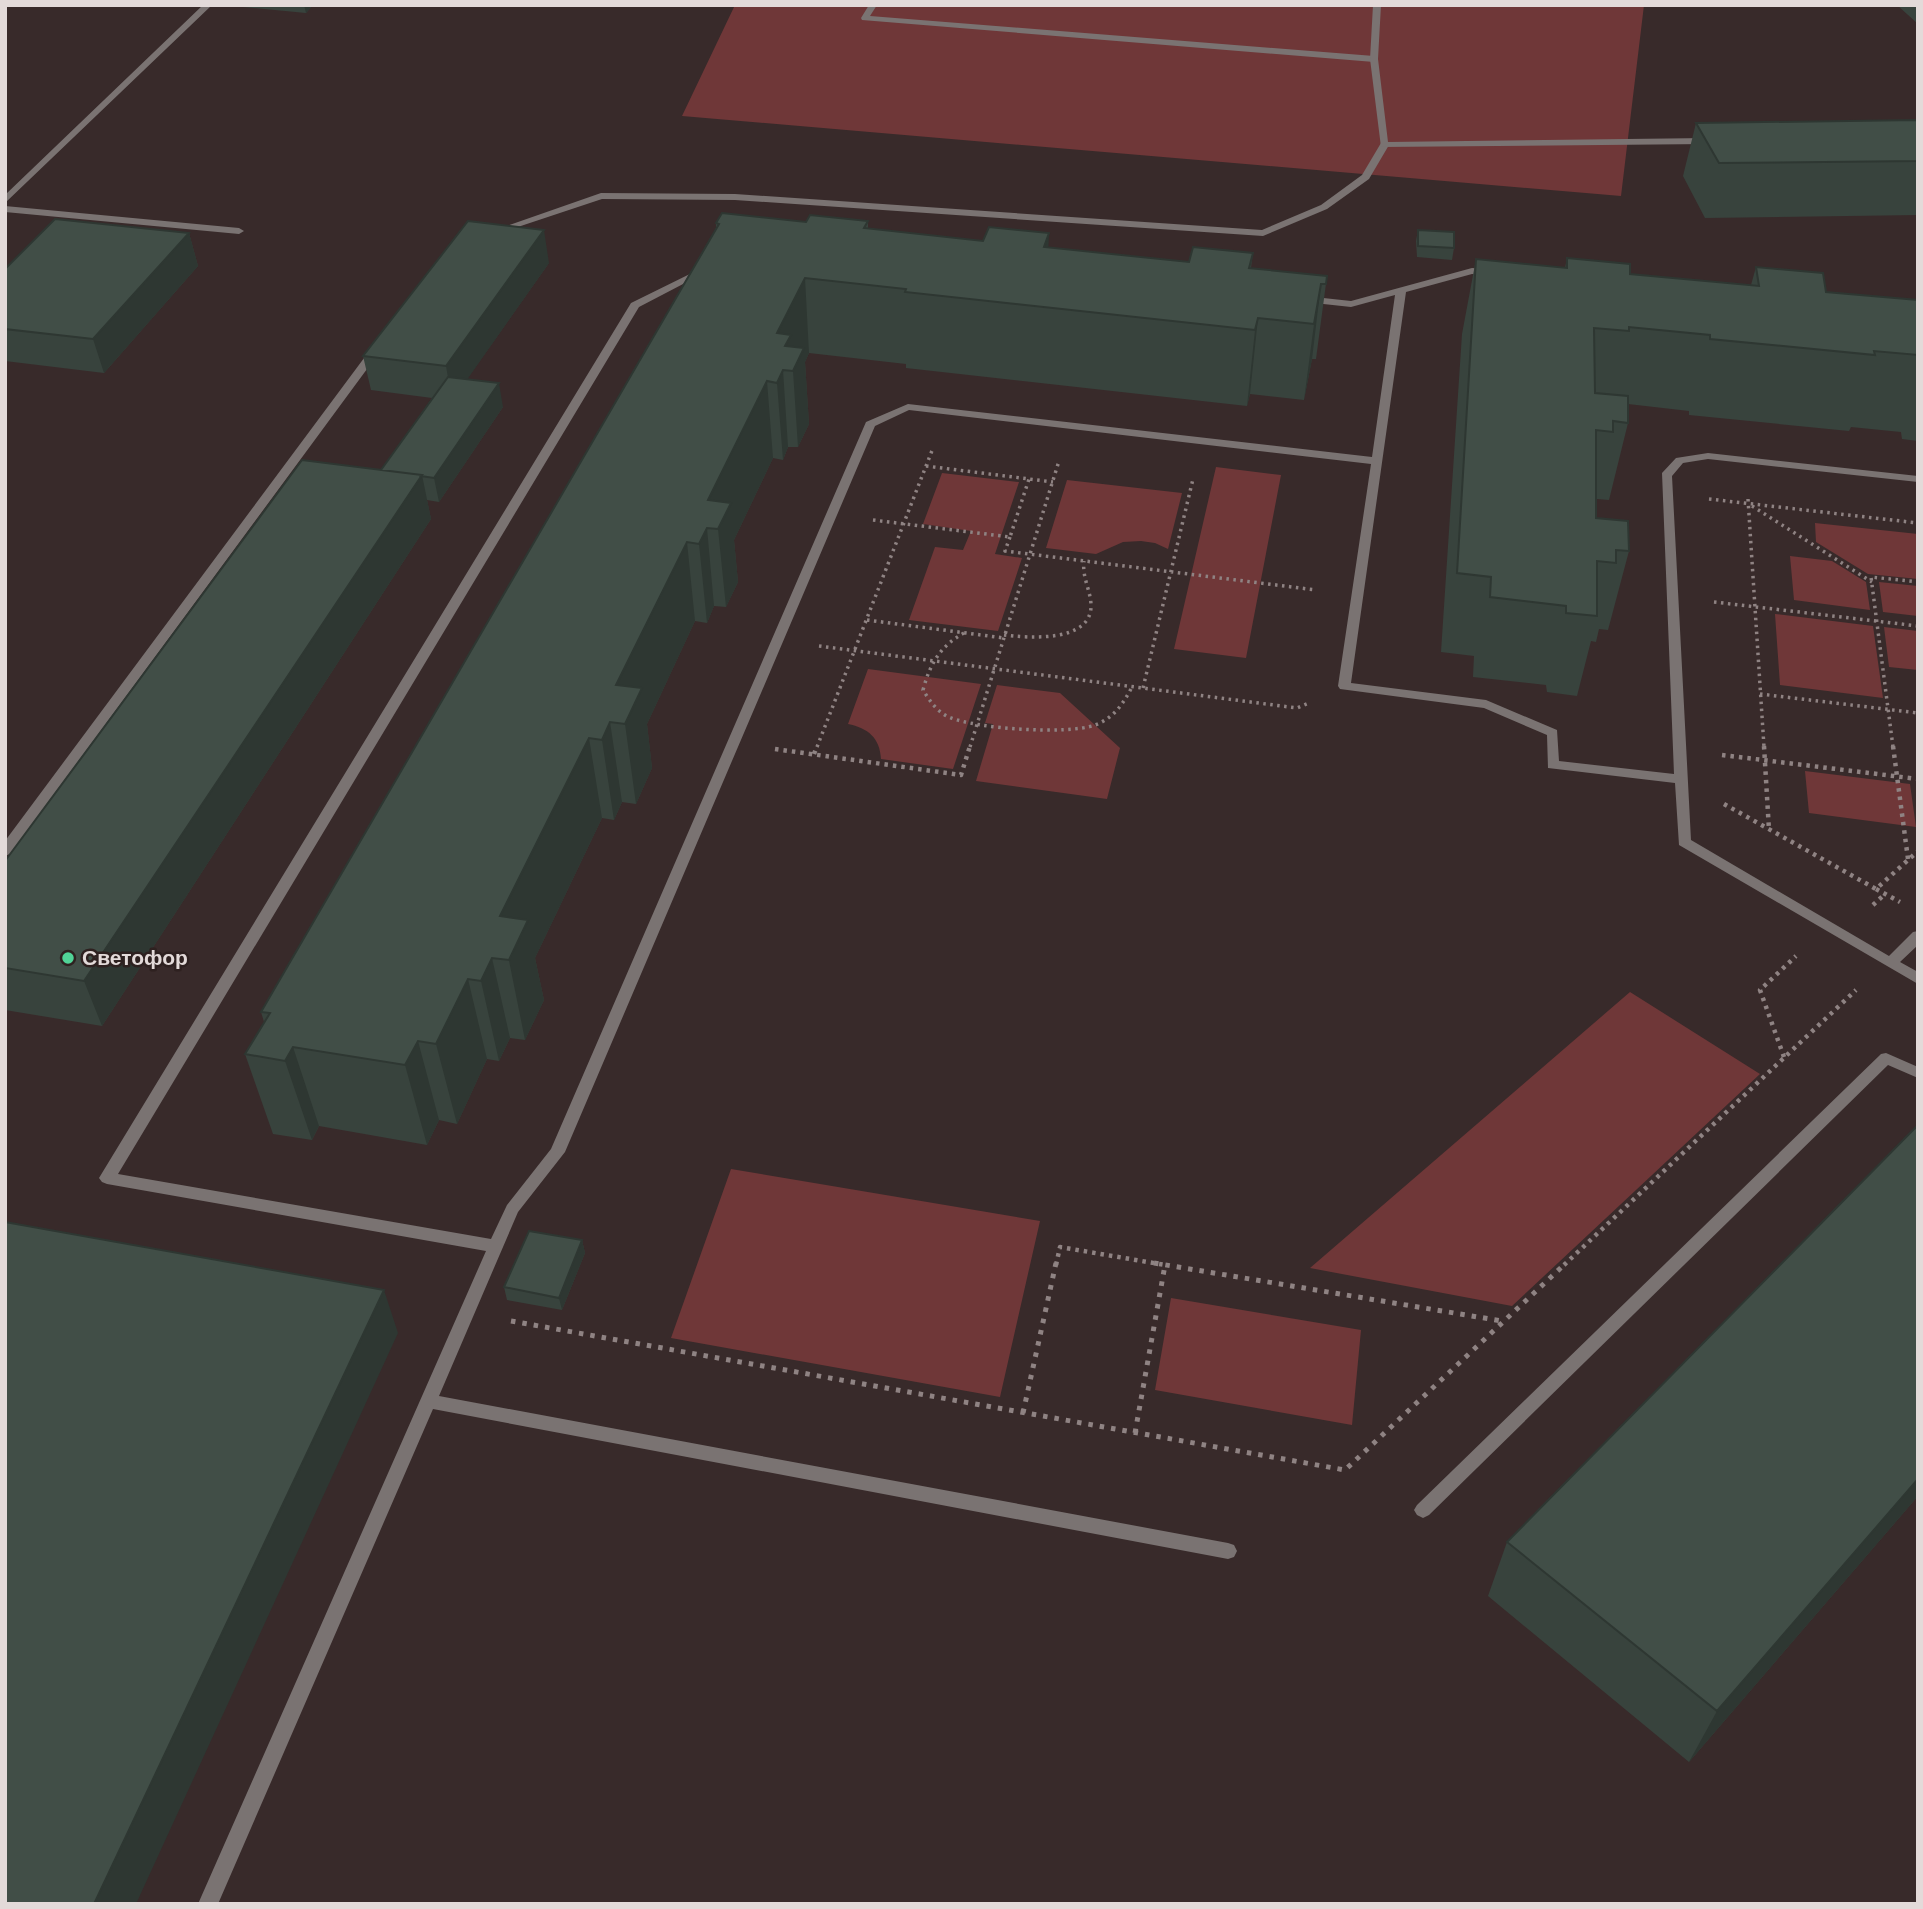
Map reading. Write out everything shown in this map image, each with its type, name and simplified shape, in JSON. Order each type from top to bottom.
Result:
[{"type":"street","points":[[5,200],[208,5]]},
{"type":"street","points":[[873,5],[865,18],[1374,59]]},
{"type":"street","points":[[486,235],[601,196],[735,197],[1263,233],[1324,206],[1366,177],[1384,145],[1374,59],[1377,5]]},
{"type":"street","points":[[1384,145],[1713,141]]},
{"type":"street","points":[[5,209],[239,231]]},
{"type":"street","points":[[496,1245],[107,1178],[635,305],[716,265]]},
{"type":"street","points":[[1296,298],[1351,304],[1472,271],[1500,272]]},
{"type":"street","points":[[1401,290],[1344,686],[1486,704],[1553,733],[1553,765],[1681,779]]},
{"type":"street","points":[[5,851],[383,340]]},
{"type":"street","points":[[208,1904],[512,1209],[557,1152],[870,424],[908,407],[1377,461]]},
{"type":"street","points":[[1918,479],[1708,456],[1680,460],[1666,475],[1684,842],[1918,979]]},
{"type":"street","points":[[1889,962],[1918,936]]},
{"type":"street","points":[[1423,1510],[1886,1058],[1918,1073]]},
{"type":"street","points":[[428,1401],[1228,1550]]},
{"type":"path","points":[[814,754],[947,411]]},
{"type":"path","points":[[733,743],[961,775],[1071,426]]},
{"type":"path","points":[[1143,688],[1202,441]]},
{"type":"path","points":[[1745,460],[1769,830]]},
{"type":"path","points":[[926,466],[1053,482]]},
{"type":"path","points":[[1029,479],[1005,551],[1357,595]]},
{"type":"path","points":[[1667,495],[1918,523]]},
{"type":"path","points":[[1748,504],[1872,582]]},
{"type":"path","points":[[831,515],[1010,537]]},
{"type":"path","points":[[867,620],[1004,637],[1053,637],[1073,630],[1087,620],[1092,607],[1084,583],[1084,561]]},
{"type":"path","points":[[1908,859],[1871,577],[1918,582]]},
{"type":"path","points":[[1672,597],[1918,626]]},
{"type":"path","points":[[964,632],[941,647],[932,661],[923,690],[933,706],[949,717],[1055,732],[1091,728],[1110,719],[1126,704],[1132,687]]},
{"type":"path","points":[[777,640],[1297,708],[1320,699]]},
{"type":"path","points":[[1760,694],[1918,713]]},
{"type":"path","points":[[1680,749],[1918,779]]},
{"type":"path","points":[[1681,779],[1876,889],[1918,851]]},
{"type":"path","points":[[1784,1057],[1760,990],[1828,926]]},
{"type":"path","points":[[466,1313],[1345,1470],[1784,1057],[1889,962]]},
{"type":"path","points":[[1023,1413],[1060,1247],[1503,1322]]},
{"type":"path","points":[[1135,1433],[1165,1265]]},
{"type":"shaded area","points":[[735,5],[1644,5],[1621,196],[682,116]]},
{"type":"shaded area","points":[[1216,467],[1281,475],[1246,658],[1174,649]]},
{"type":"shaded area","points":[[942,473],[1019,482],[995,554],[1022,558],[998,631],[909,620],[935,547],[963,550],[971,531],[923,524]]},
{"type":"shaded area","points":[[1067,480],[1182,493],[1168,549],[1141,541],[1123,542],[1096,554],[1046,548]]},
{"type":"shaded area","points":[[1815,523],[1918,534],[1918,579],[1868,574],[1816,542]]},
{"type":"shaded area","points":[[1790,556],[1832,561],[1866,582],[1870,610],[1794,600]]},
{"type":"shaded area","points":[[1879,582],[1918,586],[1918,616],[1883,612]]},
{"type":"shaded area","points":[[1775,614],[1873,626],[1883,698],[1780,685]]},
{"type":"shaded area","points":[[1884,627],[1918,631],[1918,670],[1889,667]]},
{"type":"shaded area","points":[[868,669],[981,684],[953,769],[881,759],[878,745],[872,735],[848,724]]},
{"type":"shaded area","points":[[997,685],[1060,693],[1120,748],[1107,799],[976,781],[993,724],[985,723]]},
{"type":"shaded area","points":[[1805,771],[1910,784],[1916,827],[1809,813]]},
{"type":"shaded area","points":[[1630,992],[1760,1074],[1512,1306],[1310,1268]]},
{"type":"shaded area","points":[[731,1169],[1040,1221],[1000,1397],[671,1338]]},
{"type":"shaded area","points":[[1171,1298],[1361,1330],[1352,1425],[1155,1390]]},
{"type":"building","points":[[1918,120],[1918,161],[1719,163],[1696,123]]},
{"type":"building","points":[[722,213],[806,222],[810,215],[868,221],[864,228],[983,241],[989,227],[1049,233],[1044,247],[1189,262],[1193,247],[1253,253],[1249,268],[1327,276],[1326,284],[1321,284],[1314,324],[1258,318],[1255,330],[905,292],[906,289],[805,278],[777,333],[791,335],[785,346],[804,348],[793,371],[783,370],[777,383],[767,381],[708,500],[731,503],[718,529],[707,528],[699,544],[687,542],[616,685],[642,688],[625,724],[610,722],[602,740],[589,738],[500,916],[528,920],[509,960],[492,958],[481,981],[468,979],[436,1044],[418,1041],[405,1065],[293,1047],[285,1061],[245,1054],[270,1013],[261,1012],[719,224],[716,223]]},
{"type":"building","points":[[55,219],[189,233],[93,339],[5,329],[5,269]]},
{"type":"building","points":[[468,221],[544,230],[446,366],[363,356]]},
{"type":"building","points":[[1418,230],[1454,232],[1454,248],[1418,246]]},
{"type":"building","points":[[1567,258],[1630,264],[1630,274],[1759,286],[1756,267],[1823,273],[1826,292],[1918,300],[1918,355],[1874,351],[1875,355],[1710,339],[1710,335],[1629,327],[1629,331],[1594,328],[1595,393],[1628,396],[1628,423],[1613,421],[1613,432],[1596,430],[1596,518],[1628,521],[1629,551],[1616,550],[1616,563],[1597,561],[1597,616],[1566,613],[1566,606],[1490,597],[1491,577],[1457,573],[1476,259],[1567,268]]},
{"type":"building","points":[[448,377],[499,383],[434,478],[381,470]]},
{"type":"building","points":[[302,460],[422,475],[84,981],[5,968],[5,861]]},
{"type":"building","points":[[1918,1125],[1918,1479],[1717,1711],[1507,1542]]},
{"type":"building","points":[[5,1222],[384,1290],[94,1904],[5,1904]]},
{"type":"building","points":[[529,1231],[582,1240],[559,1298],[504,1287]]},
{"type":"place","name":"Светофор","points":[[68,958]]}]
